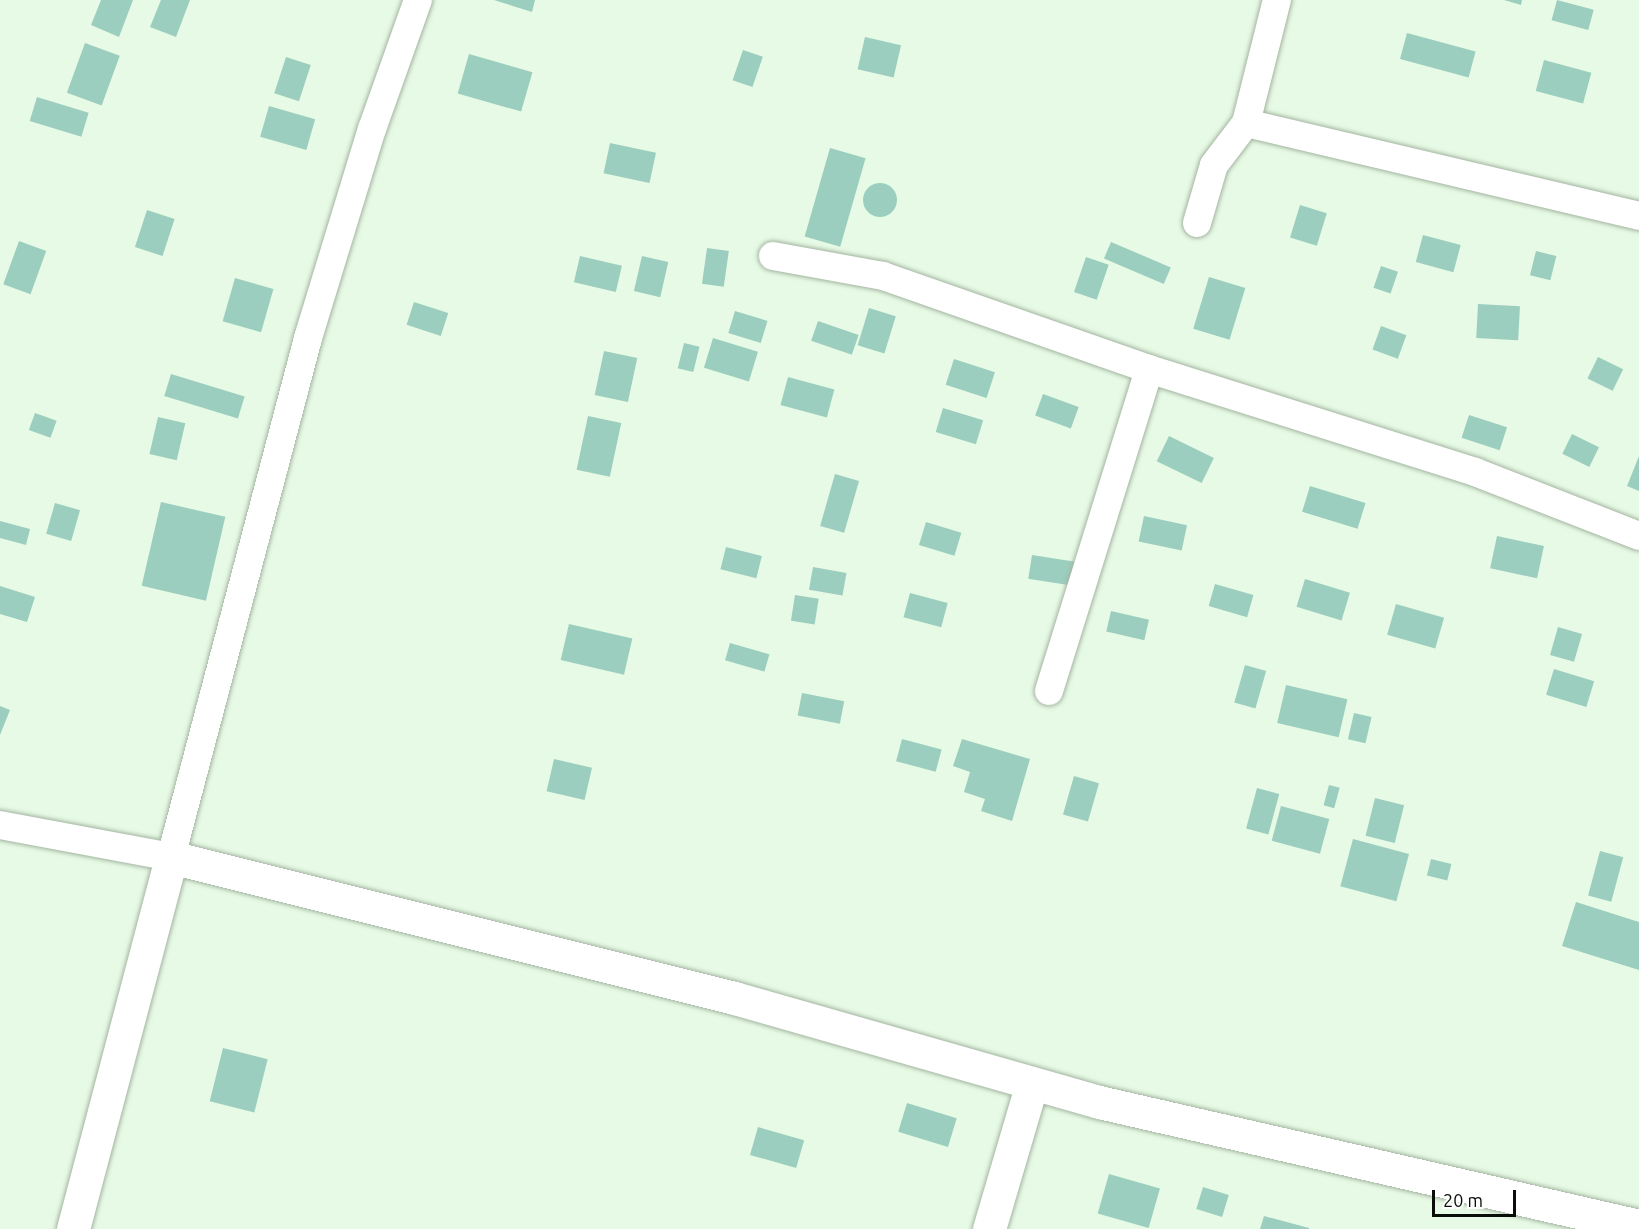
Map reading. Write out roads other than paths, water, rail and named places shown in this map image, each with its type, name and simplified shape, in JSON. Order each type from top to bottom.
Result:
[{"type":"main road","points":[[73,1229],[171,857],[734,998],[1032,1083],[1638,1225]]},
{"type":"main road","points":[[989,1229],[1032,1083]]},
{"type":"street","points":[[0,825],[171,857],[308,338],[372,129],[418,0]]},
{"type":"street","points":[[1197,223],[1214,165],[1246,123],[1277,0]]},
{"type":"street","points":[[1246,123],[1639,216]]},
{"type":"street","points":[[772,256],[883,276],[1149,369],[1475,472],[1639,536]]},
{"type":"street","points":[[1049,691],[1149,369]]}]
